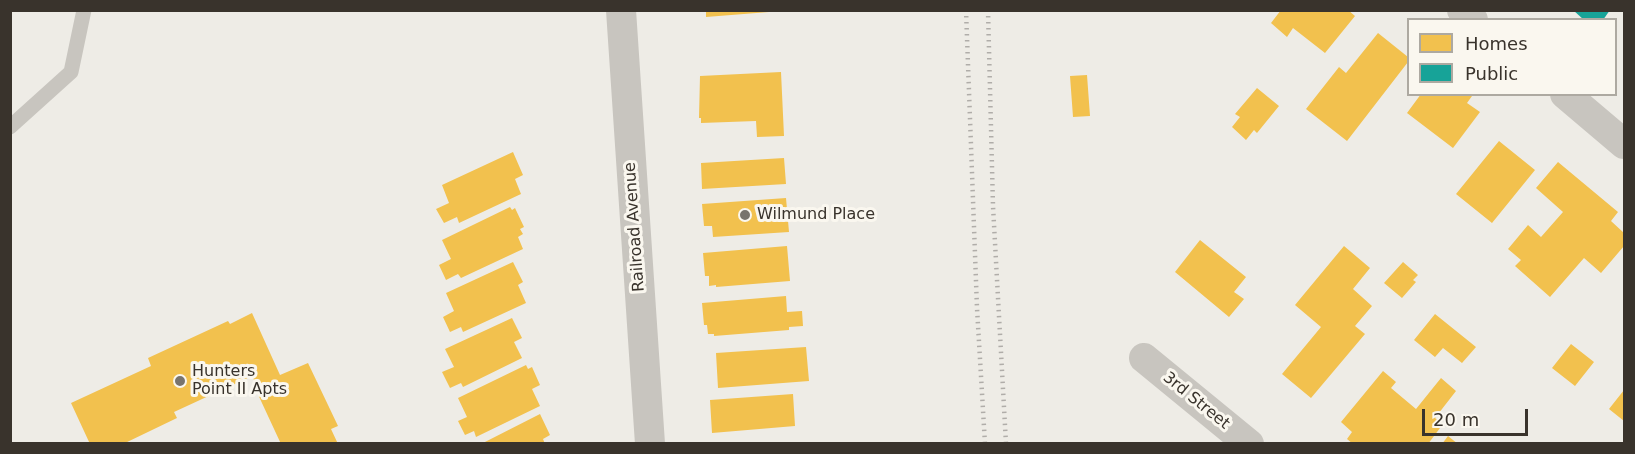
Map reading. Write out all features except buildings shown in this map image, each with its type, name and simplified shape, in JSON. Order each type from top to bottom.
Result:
[{"type":"street","name":"Railroad Avenue","points":[[621,10],[650,444]]},
{"type":"street","points":[[1567,96],[1624,144]]},
{"type":"street","name":"3rd Street","points":[[1144,358],[1249,444]]},
{"type":"lane","points":[[10,128],[71,72],[84,10]]},
{"type":"railway","points":[[966,10],[977,308],[985,444]]},
{"type":"railway","points":[[988,10],[993,206],[1006,444]]},
{"type":"place","name":"Wilmund Place","points":[[745,215]]},
{"type":"place","name":"Hunters Point II Apts","points":[[180,381]]}]
